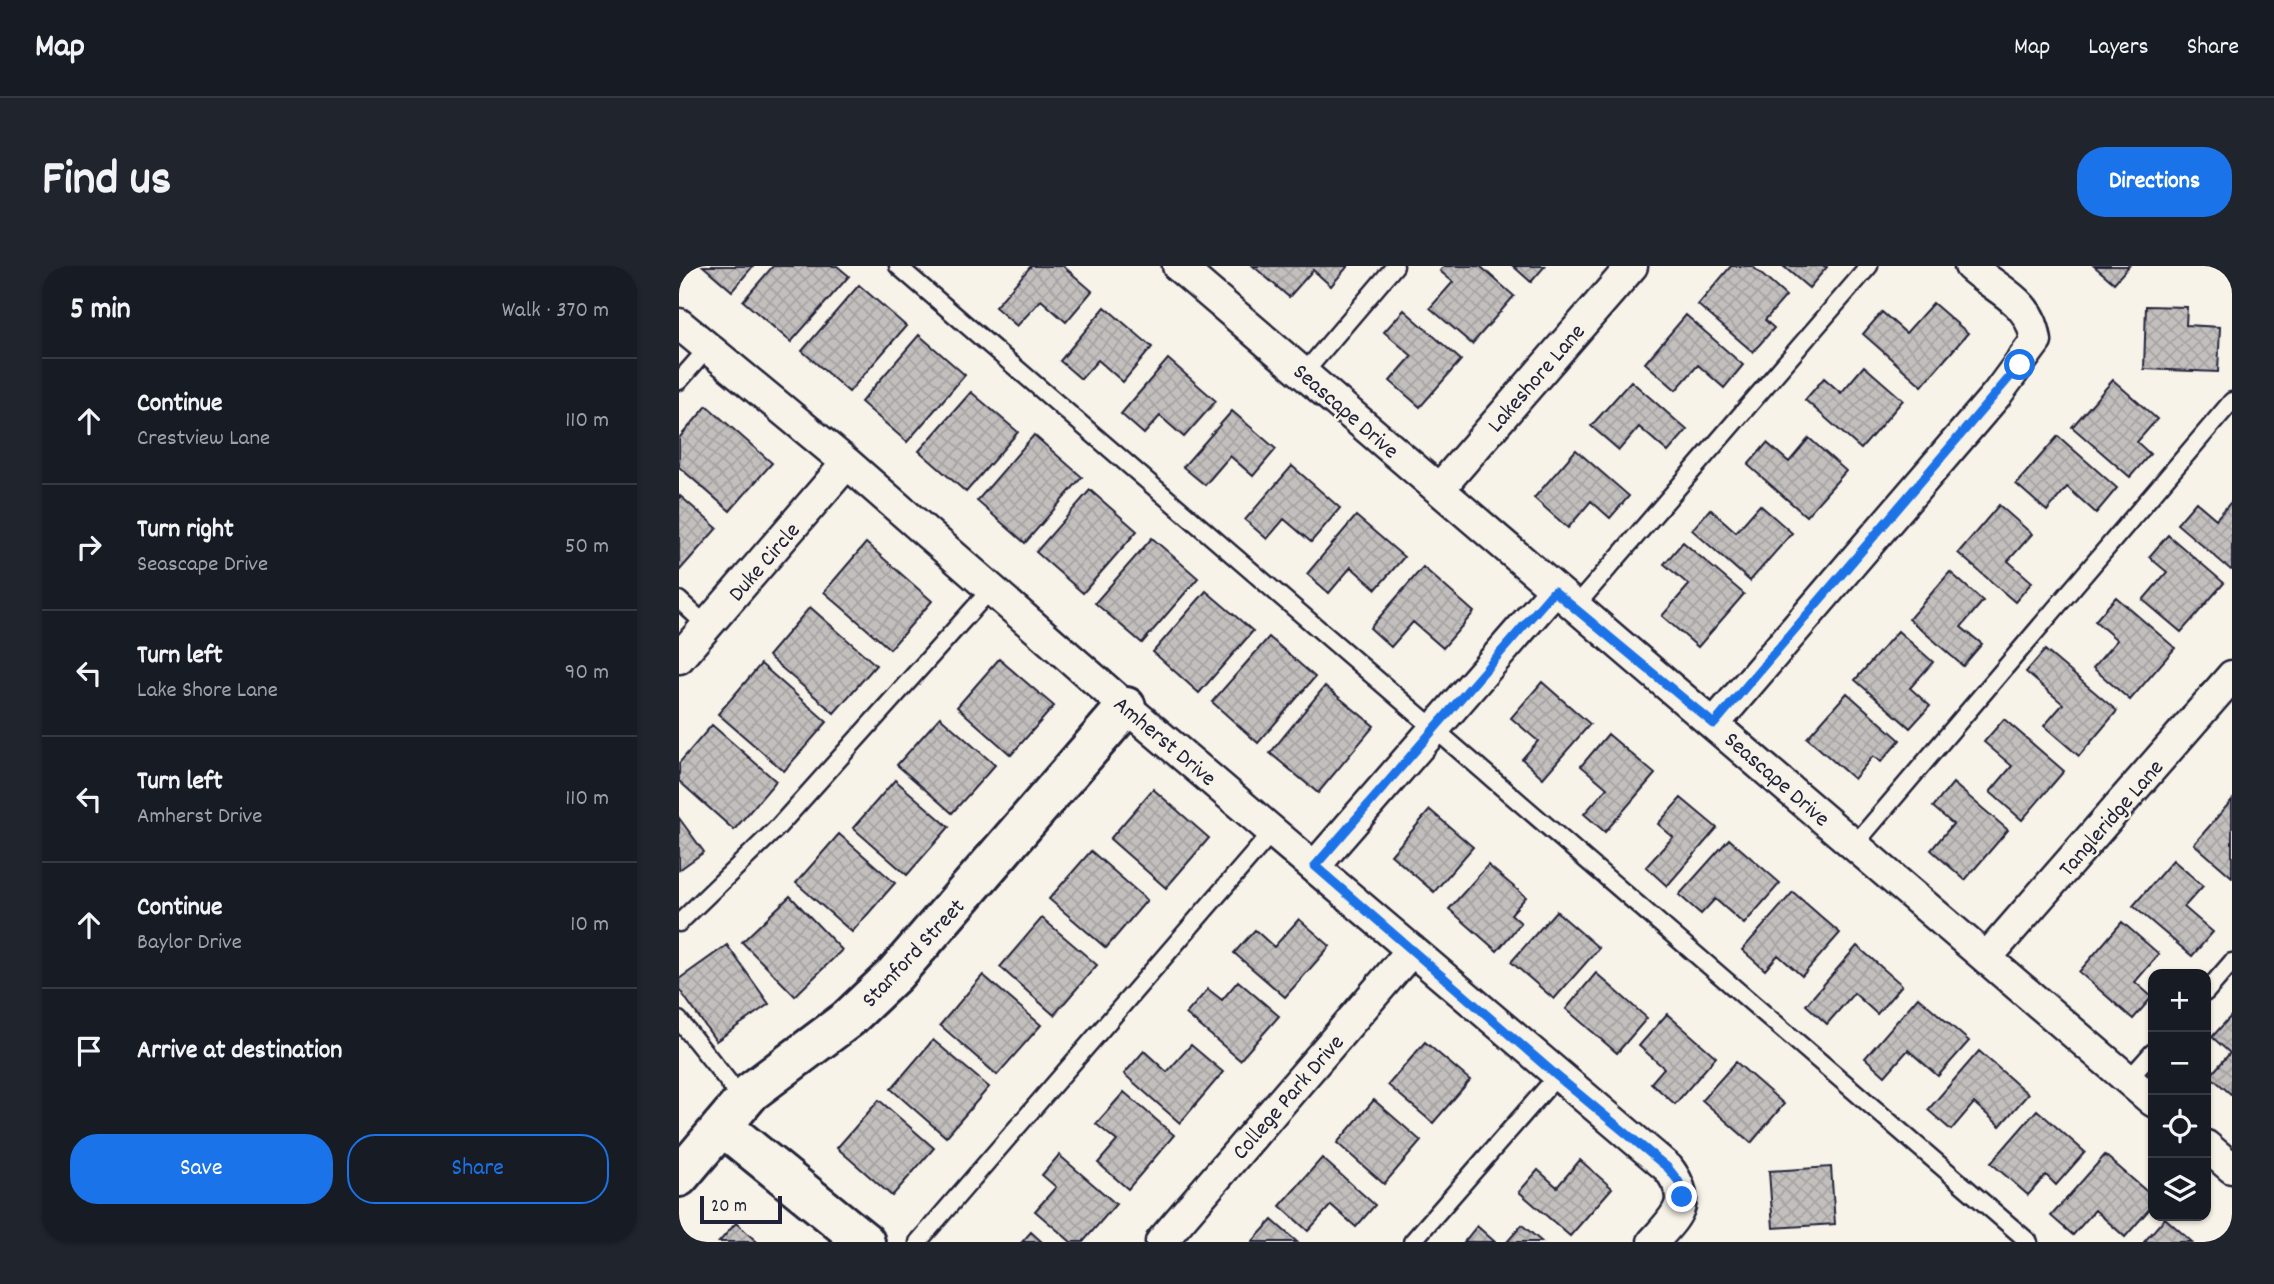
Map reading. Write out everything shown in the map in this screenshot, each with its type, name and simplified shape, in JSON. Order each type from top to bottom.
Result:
[{"type":"street","name":"Seascape Drive","points":[[1178,266],[2148,1097]]},
{"type":"street","name":"Lakeshore Lane","points":[[1439,489],[1632,266]]},
{"type":"street","points":[[1714,724],[1997,394],[2036,341],[2034,322],[2019,303],[1970,266]]},
{"type":"street","name":"Amherst Drive","points":[[679,324],[847,463],[1126,707],[1668,1168],[1679,1182],[1682,1197],[1677,1214],[1653,1242]]},
{"type":"street","name":"Duke Circle","points":[[679,658],[847,463]]},
{"type":"street","points":[[1315,866],[1435,728],[1564,599]]},
{"type":"street","name":"Tangleridge Lane","points":[[1987,957],[2232,676]]},
{"type":"street","name":"Stanford Street","points":[[679,1177],[733,1113],[848,1019],[895,974],[1126,707]]},
{"type":"street","name":"College Park Drive","points":[[1161,1242],[1412,950]]},
{"type":"street","points":[[733,1113],[865,1242]]},
{"type":"street","points":[[2211,1150],[2232,1168]]},
{"type":"lane","points":[[898,266],[2029,1242]]},
{"type":"lane","points":[[1304,373],[1395,266]]},
{"type":"lane","points":[[1564,599],[1869,266]]},
{"type":"lane","points":[[679,381],[708,348]]},
{"type":"lane","points":[[1855,844],[2232,401]]},
{"type":"lane","points":[[679,923],[777,828],[992,588]]},
{"type":"lane","points":[[679,600],[707,626]]},
{"type":"lane","points":[[918,1242],[1273,831]]},
{"type":"lane","points":[[2211,986],[2232,962]]},
{"type":"lane","points":[[679,1020],[733,1113]]},
{"type":"lane","points":[[2129,1080],[2148,1058]]},
{"type":"lane","points":[[1412,1242],[1557,1076]]},
{"type":"building","points":[[703,266],[753,266],[732,291]]},
{"type":"building","points":[[773,266],[837,266],[849,276],[791,342],[743,301]]},
{"type":"building","points":[[1031,266],[1063,266],[1092,291],[1066,322],[1041,300],[1017,326],[995,307]]},
{"type":"building","points":[[1253,266],[1348,266],[1331,286],[1313,270],[1289,297]]},
{"type":"building","points":[[1444,266],[1480,266],[1514,296],[1472,344],[1430,308],[1453,282],[1440,271]]},
{"type":"building","points":[[1513,266],[1545,266],[1531,282]]},
{"type":"building","points":[[1731,266],[1752,266],[1786,296],[1765,320],[1774,328],[1753,352],[1698,305]]},
{"type":"building","points":[[1783,266],[1825,266],[1827,267],[1809,288]]},
{"type":"building","points":[[2094,266],[2129,266],[2114,283]]},
{"type":"building","points":[[859,285],[906,326],[849,392],[802,351]]},
{"type":"building","points":[[1933,303],[1968,333],[1922,386],[1863,334],[1882,312],[1906,333]]},
{"type":"building","points":[[2146,306],[2187,307],[2186,325],[2220,327],[2218,372],[2144,369]]},
{"type":"building","points":[[1105,307],[1152,347],[1123,382],[1098,360],[1081,379],[1060,361]]},
{"type":"building","points":[[1404,310],[1461,360],[1420,407],[1390,381],[1412,356],[1384,332]]},
{"type":"building","points":[[1686,315],[1743,365],[1724,388],[1698,365],[1676,390],[1645,363]]},
{"type":"building","points":[[919,335],[965,375],[907,442],[861,402]]},
{"type":"building","points":[[1168,359],[1216,401],[1184,437],[1160,416],[1144,434],[1121,414]]},
{"type":"building","points":[[1864,366],[1903,400],[1861,449],[1805,400],[1824,378],[1841,393]]},
{"type":"building","points":[[2113,380],[2157,419],[2137,442],[2150,454],[2130,477],[2072,427]]},
{"type":"building","points":[[1631,381],[1687,430],[1668,452],[1639,427],[1619,450],[1591,426]]},
{"type":"building","points":[[971,392],[1018,432],[966,492],[919,451]]},
{"type":"building","points":[[707,406],[772,463],[730,511],[679,467],[679,438]]},
{"type":"building","points":[[1232,411],[1276,449],[1253,476],[1230,456],[1205,485],[1183,467]]},
{"type":"building","points":[[1034,435],[1082,477],[1025,543],[977,501]]},
{"type":"building","points":[[2058,436],[2117,488],[2096,513],[2067,487],[2047,511],[2016,484]]},
{"type":"building","points":[[1809,438],[1846,471],[1806,516],[1748,465],[1767,443],[1789,462]]},
{"type":"building","points":[[1576,450],[1629,496],[1610,518],[1591,501],[1568,528],[1534,498]]},
{"type":"building","points":[[1292,466],[1340,508],[1311,542],[1284,519],[1267,539],[1245,520]]},
{"type":"building","points":[[1090,490],[1137,531],[1083,593],[1036,552]]},
{"type":"building","points":[[679,495],[717,528],[679,571]]},
{"type":"building","points":[[2232,501],[2231,570],[2177,524],[2196,502],[2216,519]]},
{"type":"building","points":[[1760,505],[1792,533],[1750,581],[1692,530],[1710,509],[1736,532]]},
{"type":"building","points":[[1999,505],[2032,534],[2008,561],[2032,582],[2015,602],[1958,553]]},
{"type":"building","points":[[1356,516],[1404,557],[1376,589],[1351,567],[1329,593],[1307,574]]},
{"type":"building","points":[[2168,535],[2224,583],[2181,632],[2143,600],[2167,572],[2149,557]]},
{"type":"building","points":[[1152,538],[1198,578],[1142,643],[1095,603]]},
{"type":"building","points":[[1683,542],[1744,594],[1698,647],[1662,616],[1689,585],[1664,564]]},
{"type":"building","points":[[866,543],[932,601],[890,649],[824,592]]},
{"type":"building","points":[[1423,567],[1474,612],[1443,648],[1413,622],[1391,647],[1370,628]]},
{"type":"building","points":[[1950,572],[1983,601],[1961,627],[1982,644],[1963,666],[1909,619]]},
{"type":"building","points":[[1206,591],[1253,631],[1199,693],[1153,652]]},
{"type":"building","points":[[2116,597],[2175,648],[2130,700],[2093,668],[2117,640],[2095,621]]},
{"type":"building","points":[[810,607],[876,665],[834,713],[768,656]]},
{"type":"building","points":[[1898,631],[1933,662],[1910,688],[1930,706],[1910,728],[1855,680]]},
{"type":"building","points":[[1269,637],[1315,677],[1258,743],[1212,702]]},
{"type":"building","points":[[2045,650],[2117,711],[2079,756],[2044,726],[2063,704],[2026,672]]},
{"type":"building","points":[[999,659],[1054,706],[1011,755],[957,707]]},
{"type":"building","points":[[761,664],[827,722],[784,771],[718,714]]},
{"type":"building","points":[[1542,682],[1590,724],[1543,778],[1522,759],[1538,741],[1511,718]]},
{"type":"building","points":[[1325,686],[1374,726],[1318,793],[1270,753]]},
{"type":"building","points":[[1847,693],[1900,740],[1881,762],[1873,756],[1854,779],[1807,738]]},
{"type":"building","points":[[940,717],[995,765],[952,813],[897,765]]},
{"type":"building","points":[[2004,719],[2064,771],[2022,820],[1990,792],[2012,766],[1984,742]]},
{"type":"building","points":[[712,725],[776,781],[734,830],[679,781],[679,763]]},
{"type":"building","points":[[1608,734],[1655,774],[1605,832],[1584,814],[1607,788],[1581,766]]},
{"type":"building","points":[[895,780],[949,827],[907,875],[853,828]]},
{"type":"building","points":[[1953,783],[2008,830],[1965,880],[1931,850],[1953,824],[1933,807]]},
{"type":"building","points":[[1153,789],[1209,838],[1166,888],[1110,839]]},
{"type":"building","points":[[1681,798],[1717,828],[1667,886],[1646,867],[1673,837],[1658,824]]},
{"type":"building","points":[[2232,800],[2232,877],[2194,844]]},
{"type":"building","points":[[1430,810],[1473,847],[1434,892],[1391,855]]},
{"type":"building","points":[[679,818],[704,852],[679,870]]},
{"type":"building","points":[[839,834],[895,883],[852,932],[796,883]]},
{"type":"building","points":[[1729,839],[1780,883],[1744,924],[1715,899],[1701,914],[1679,895]]},
{"type":"building","points":[[1091,851],[1147,900],[1106,948],[1049,899]]},
{"type":"building","points":[[2173,860],[2203,886],[2184,907],[2213,932],[2192,956],[2133,906]]},
{"type":"building","points":[[1488,865],[1526,897],[1511,914],[1521,923],[1497,951],[1449,909]]},
{"type":"building","points":[[1793,892],[1840,933],[1802,976],[1778,955],[1765,970],[1742,950]]},
{"type":"building","points":[[790,896],[842,950],[795,996],[742,942]]},
{"type":"building","points":[[1556,911],[1599,948],[1554,999],[1511,962]]},
{"type":"building","points":[[1042,918],[1097,965],[1054,1015],[1000,967]]},
{"type":"building","points":[[1299,919],[1330,946],[1285,997],[1234,953],[1255,930],[1274,947]]},
{"type":"building","points":[[2122,922],[2159,954],[2135,982],[2148,993],[2148,1002],[2133,1019],[2079,972]]},
{"type":"building","points":[[727,945],[769,1004],[716,1041],[679,989],[679,979]]},
{"type":"building","points":[[1857,946],[1902,985],[1877,1014],[1854,993],[1827,1024],[1806,1005]]},
{"type":"building","points":[[1596,973],[1647,1018],[1617,1053],[1566,1009]]},
{"type":"building","points":[[983,975],[1041,1025],[997,1075],[940,1025]]},
{"type":"building","points":[[1238,981],[1279,1016],[1240,1060],[1186,1014],[1208,989],[1222,1000]]},
{"type":"building","points":[[1918,997],[1969,1041],[1938,1076],[1908,1050],[1885,1076],[1865,1058]]},
{"type":"building","points":[[1667,1014],[1716,1057],[1675,1104],[1651,1083],[1664,1068],[1639,1046]]},
{"type":"building","points":[[2231,1016],[2232,1095],[2211,1077],[2230,1053],[2212,1037]]},
{"type":"building","points":[[933,1040],[989,1087],[946,1137],[891,1089]]},
{"type":"building","points":[[1425,1042],[1470,1080],[1433,1123],[1388,1085]]},
{"type":"building","points":[[1191,1045],[1223,1072],[1180,1123],[1124,1074],[1144,1051],[1167,1072]]},
{"type":"building","points":[[1979,1051],[2028,1094],[2000,1126],[1974,1103],[1951,1130],[1928,1110]]},
{"type":"building","points":[[1736,1062],[1784,1104],[1751,1143],[1702,1100]]},
{"type":"building","points":[[1124,1092],[1174,1135],[1128,1189],[1098,1163],[1117,1141],[1096,1124]]},
{"type":"building","points":[[879,1100],[934,1148],[892,1196],[837,1148]]},
{"type":"building","points":[[1374,1100],[1421,1141],[1384,1184],[1337,1143]]},
{"type":"building","points":[[2037,1110],[2085,1152],[2056,1185],[2046,1175],[2028,1195],[1991,1163]]},
{"type":"building","points":[[1059,1155],[1116,1204],[1083,1242],[1071,1242],[1035,1211],[1056,1187],[1042,1175]]},
{"type":"building","points":[[2105,1155],[2148,1193],[2148,1211],[2125,1237],[2095,1210],[2073,1235],[2051,1216]]},
{"type":"building","points":[[1322,1158],[1375,1205],[1356,1227],[1331,1205],[1308,1231],[1280,1206]]},
{"type":"building","points":[[1580,1160],[1612,1188],[1570,1236],[1519,1192],[1538,1170],[1557,1187]]},
{"type":"building","points":[[1831,1167],[1835,1224],[1773,1228],[1769,1171]]},
{"type":"building","points":[[1272,1220],[1297,1242],[1252,1242]]},
{"type":"building","points":[[2162,1221],[2168,1221],[2192,1242],[2144,1242]]},
{"type":"building","points":[[736,1223],[757,1242],[719,1242]]},
{"type":"building","points":[[1522,1225],[1542,1242],[1507,1242]]},
{"type":"building","points":[[1477,1226],[1495,1242],[1464,1242]]},
{"type":"building","points":[[1031,1232],[1042,1242],[1022,1242]]},
{"type":"route","points":[[1682,1197],[1679,1182],[1668,1168],[1557,1076],[1315,866],[1554,591],[1714,724],[2020,365]]}]
